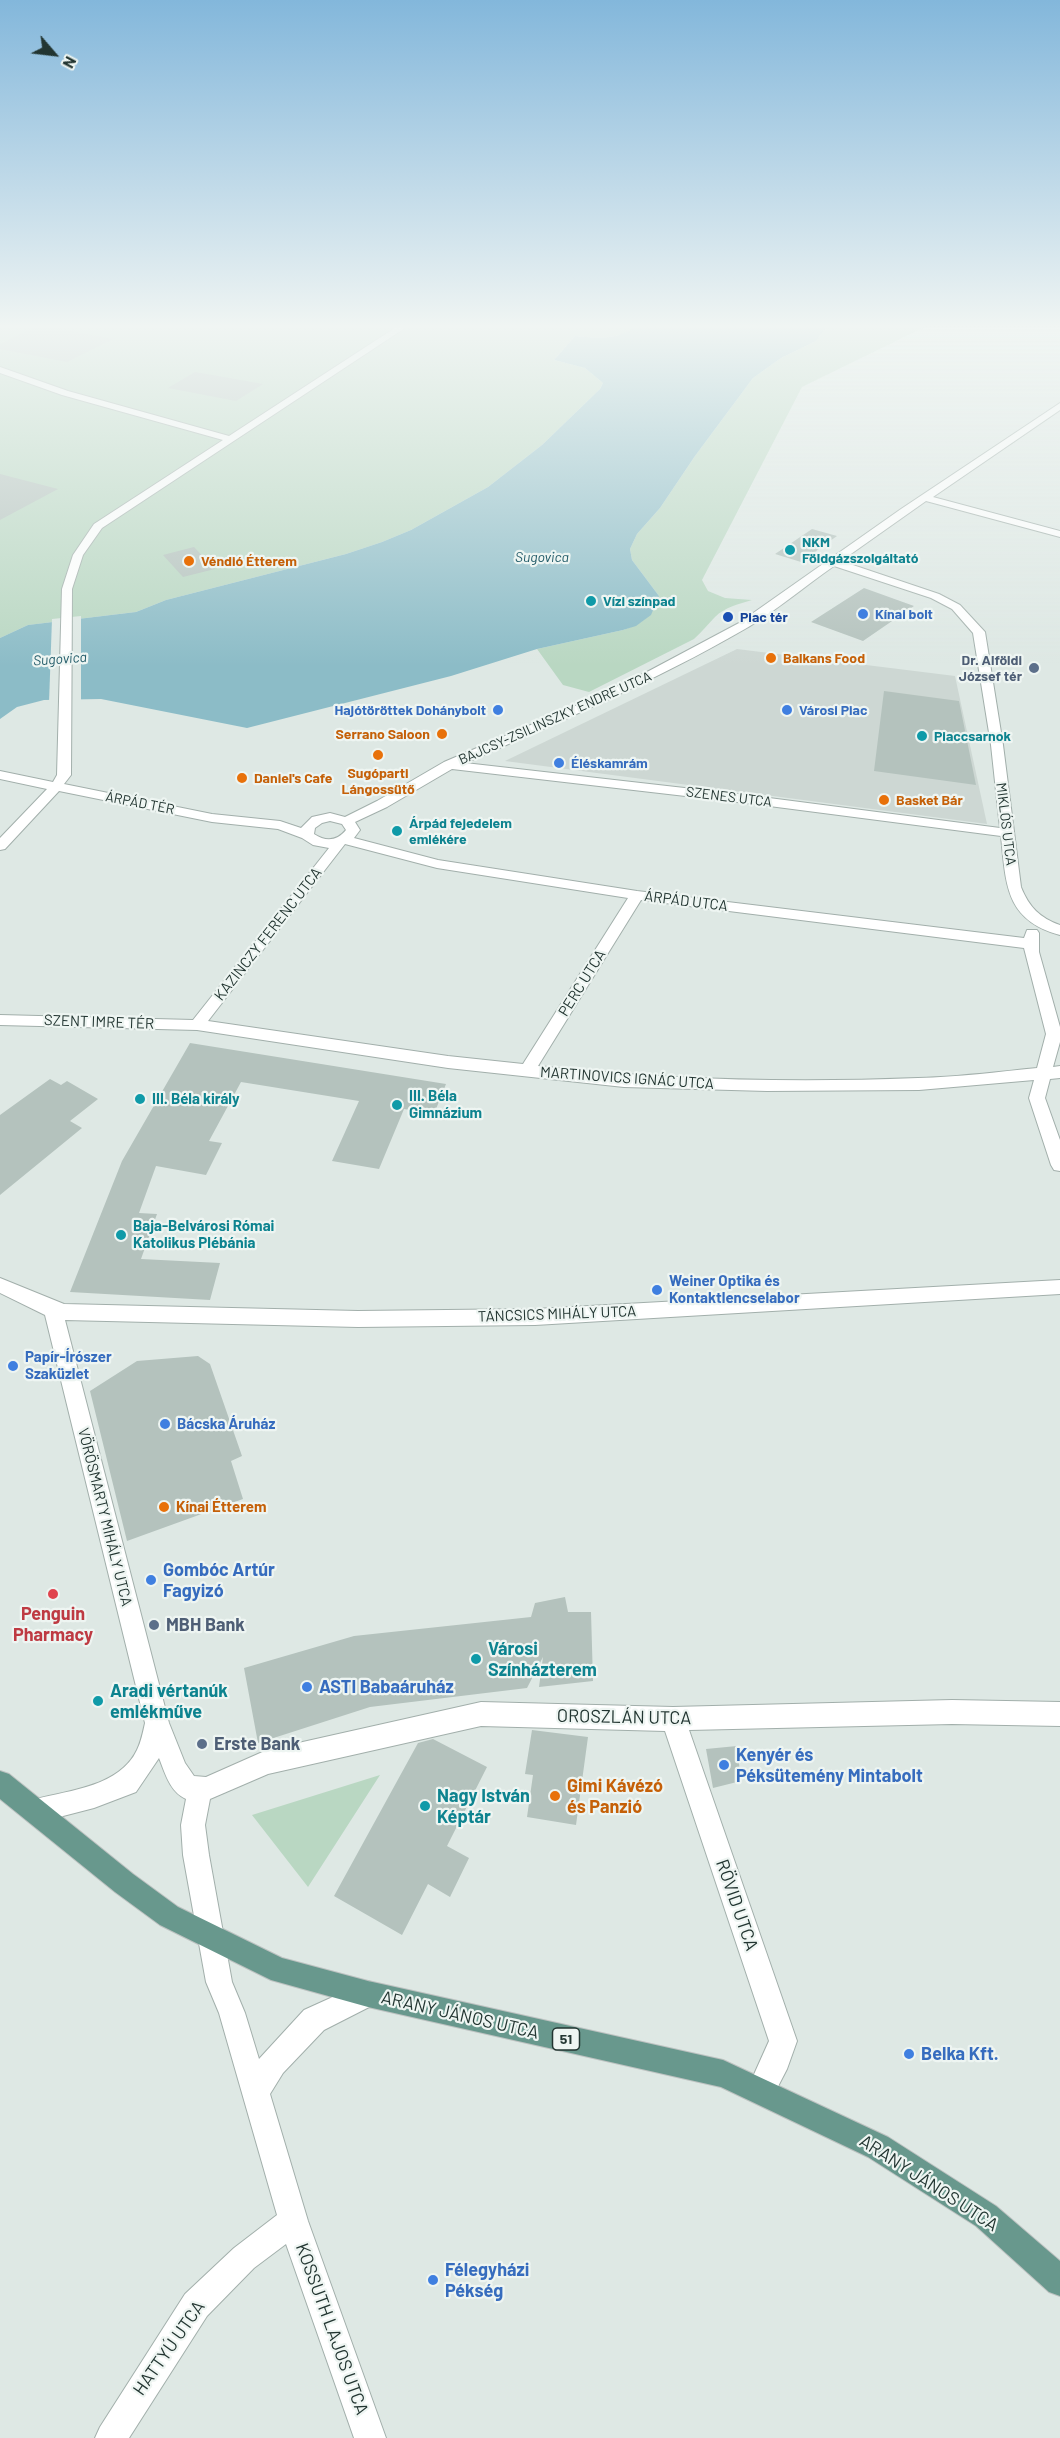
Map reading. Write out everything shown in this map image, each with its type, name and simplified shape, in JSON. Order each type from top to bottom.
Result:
[{"type":"main road","name":"ARANY JÁNOS UTCA","points":[[0,1783],[124,1883],[169,1916],[280,1971],[368,1994],[723,2074],[878,2147],[986,2216],[1060,2281]]},
{"type":"street","points":[[225,438],[229,439]]},
{"type":"street","name":"BAJCSY-ZSILINSZKY ENDRE UTCA","points":[[347,821],[449,765],[591,704],[743,625],[1014,438]]},
{"type":"street","points":[[0,846],[56,787],[64,775],[68,589],[78,555],[98,526],[229,439]]},
{"type":"street","points":[[927,498],[1058,531]]},
{"type":"street","name":"MIKLÓS UTCA","points":[[834,562],[935,596],[956,607],[979,632],[997,745],[1014,887],[1020,904],[1035,920]]},
{"type":"street","name":"SZENES UTCA","points":[[449,765],[746,799],[1008,833]]},
{"type":"street","name":"ÁRPÁD TÉR","points":[[0,775],[212,818],[309,829],[318,843],[340,842]]},
{"type":"street","name":"BAJCSY-ZSILINSZKY ENDRE UTCA","points":[[330,817],[408,789]]},
{"type":"street","points":[[309,829],[330,817],[347,821],[353,830],[340,842]]},
{"type":"street","name":"ÁRPÁD UTCA","points":[[340,842],[437,864],[637,895],[1031,944]]},
{"type":"street","name":"KAZINCZY FERENC UTCA","points":[[197,1025],[340,842]]},
{"type":"street","name":"PERC UTCA","points":[[527,1071],[637,895]]},
{"type":"street","points":[[1060,930],[1035,920],[1031,944],[1031,952],[1057,1036],[1052,1072],[1037,1098],[1060,1165]]},
{"type":"street","name":"SZENT IMRE TÉR","points":[[0,1020],[197,1025]]},
{"type":"street","name":"MARTINOVICS IGNÁC UTCA","points":[[197,1025],[448,1062],[624,1081],[767,1085],[919,1084],[1052,1072]]},
{"type":"street","points":[[0,1285],[53,1310]]},
{"type":"street","name":"TÁNCSICS MIHÁLY UTCA","points":[[53,1310],[358,1319],[535,1317],[1060,1287]]},
{"type":"street","name":"VÖRÖSMARTY MIHÁLY UTCA","points":[[53,1310],[157,1723],[176,1771],[187,1787],[200,1790]]},
{"type":"street","name":"OROSZLÁN UTCA","points":[[200,1790],[267,1762],[481,1714],[673,1719],[952,1712],[1060,1714]]},
{"type":"street","name":"RÖVID UTCA","points":[[673,1719],[783,2041],[777,2059],[761,2090]]},
{"type":"street","points":[[36,1811],[94,1796],[127,1783],[147,1757],[157,1723]]},
{"type":"street","points":[[200,1790],[193,1825],[212,1939]]},
{"type":"street","name":"KOSSUTH LAJOS UTCA","points":[[212,1939],[219,1982],[232,2013],[293,2221],[370,2438]]},
{"type":"street","points":[[254,2093],[273,2063],[314,2020],[368,1994]]},
{"type":"street","name":"HATTYÚ UTCA","points":[[111,2438],[196,2306],[244,2258],[293,2221]]},
{"type":"shaded area","name":"Városi Piac","points":[[737,649],[955,676],[987,824],[505,761]]},
{"type":"green space","points":[[0,438],[549,438],[488,487],[411,530],[382,542],[346,554],[166,600],[136,612],[28,625],[0,638]]},
{"type":"green space","points":[[709,438],[776,438],[702,580],[708,591],[725,598],[752,600],[723,611],[694,639],[589,692],[563,685],[537,649],[623,630],[646,618],[659,596],[632,560],[630,549],[637,534],[660,508]]},
{"type":"green space","points":[[380,1775],[308,1887],[252,1815]]},
{"type":"water","name":"Sugovica","points":[[549,438],[709,438],[660,508],[637,534],[630,549],[632,560],[659,596],[651,615],[636,626],[537,649],[451,676],[247,728],[101,699],[44,700],[17,707],[0,719],[0,638],[28,625],[136,612],[166,600],[346,554],[382,542],[411,530],[488,487]]},
{"type":"pier","points":[[81,616],[81,703],[49,703],[52,619]]},
{"type":"building","points":[[0,474],[58,489],[0,520]]},
{"type":"building","name":"NKM Földgázszolgáltató","points":[[812,529],[837,536],[801,562],[775,554]]},
{"type":"building","name":"Véndió Étterem","points":[[194,547],[215,569],[183,577],[163,555]]},
{"type":"building","name":"Kínai bolt","points":[[864,588],[914,606],[863,641],[811,622]]},
{"type":"building","name":"Piaccsarnok","points":[[884,691],[959,701],[976,785],[874,771]]},
{"type":"building","name":"III. Béla Gimnázium","points":[[190,1043],[446,1084],[434,1114],[404,1109],[379,1169],[332,1161],[359,1101],[241,1082],[209,1141],[222,1143],[206,1175],[156,1166],[139,1213],[157,1214],[141,1259],[220,1263],[210,1300],[70,1292],[122,1161]]},
{"type":"building","points":[[50,1079],[61,1085],[67,1081],[98,1099],[70,1121],[82,1128],[0,1195],[0,1115]]},
{"type":"building","name":"Bácska Áruház","points":[[198,1356],[210,1364],[242,1456],[231,1461],[243,1499],[127,1541],[90,1391],[137,1361]]},
{"type":"building","name":"Városi Színházterem","points":[[565,1597],[568,1612],[591,1612],[593,1681],[539,1687],[543,1657],[527,1688],[370,1707],[258,1743],[244,1668],[354,1636],[531,1617],[535,1603]]},
{"type":"building","name":"Gimi Kávézó és Panzió","points":[[532,1730],[588,1737],[576,1825],[527,1817],[533,1775],[525,1774]]},
{"type":"building","name":"Nagy István Képtár","points":[[433,1739],[487,1767],[447,1846],[469,1858],[450,1897],[428,1884],[402,1935],[334,1896],[418,1743]]},
{"type":"building","name":"Kenyér és Péksütemény Mintabolt","points":[[737,1746],[741,1781],[713,1788],[706,1749]]},
{"type":"place","name":"NKM Földgázszolgáltató","points":[[790,550]]},
{"type":"place","name":"Véndió Étterem","points":[[189,561]]},
{"type":"place","name":"Vízi színpad","points":[[591,601]]},
{"type":"place","name":"Kínai bolt","points":[[863,614]]},
{"type":"place","name":"Piac tér","points":[[728,617]]},
{"type":"place","name":"Balkans Food","points":[[771,658]]},
{"type":"place","name":"Dr. Alföldi József tér","points":[[1034,668]]},
{"type":"place","name":"Hajótöröttek Dohánybolt","points":[[498,710]]},
{"type":"place","name":"Városi Piac","points":[[787,710]]},
{"type":"place","name":"Serrano Saloon","points":[[442,734]]},
{"type":"place","name":"Piaccsarnok","points":[[922,736]]},
{"type":"place","name":"Sugóparti Lángossütő","points":[[378,755]]},
{"type":"place","name":"Éléskamrám","points":[[559,763]]},
{"type":"place","name":"Daniel's Cafe","points":[[242,778]]},
{"type":"place","name":"Basket Bár","points":[[884,800]]},
{"type":"place","name":"Árpád fejedelem emlékére","points":[[397,831]]},
{"type":"place","name":"III. Béla király","points":[[140,1099]]},
{"type":"place","name":"III. Béla Gimnázium","points":[[397,1105]]},
{"type":"place","name":"Baja-Belvárosi Római Katolikus Plébánia","points":[[121,1235]]},
{"type":"place","name":"Weiner Optika és Kontaktlencselabor","points":[[657,1290]]},
{"type":"place","name":"Papír-Írószer Szaküzlet","points":[[13,1366]]},
{"type":"place","name":"Bácska Áruház","points":[[165,1424]]},
{"type":"place","name":"Kínai Étterem","points":[[164,1507]]},
{"type":"place","name":"Gombóc Artúr Fagyizó","points":[[151,1580]]},
{"type":"place","name":"Penguin Pharmacy","points":[[53,1594]]},
{"type":"place","name":"MBH Bank","points":[[154,1625]]},
{"type":"place","name":"Városi Színházterem","points":[[476,1659]]},
{"type":"place","name":"ASTI Babaáruház","points":[[307,1687]]},
{"type":"place","name":"Aradi vértanúk emlékműve","points":[[98,1701]]},
{"type":"place","name":"Erste Bank","points":[[202,1744]]},
{"type":"place","name":"Kenyér és Péksütemény Mintabolt","points":[[724,1765]]},
{"type":"place","name":"Gimi Kávézó és Panzió","points":[[555,1796]]},
{"type":"place","name":"Nagy István Képtár","points":[[425,1806]]},
{"type":"place","name":"Belka Kft.","points":[[909,2054]]},
{"type":"place","name":"Félegyházi Pékség","points":[[433,2280]]}]
